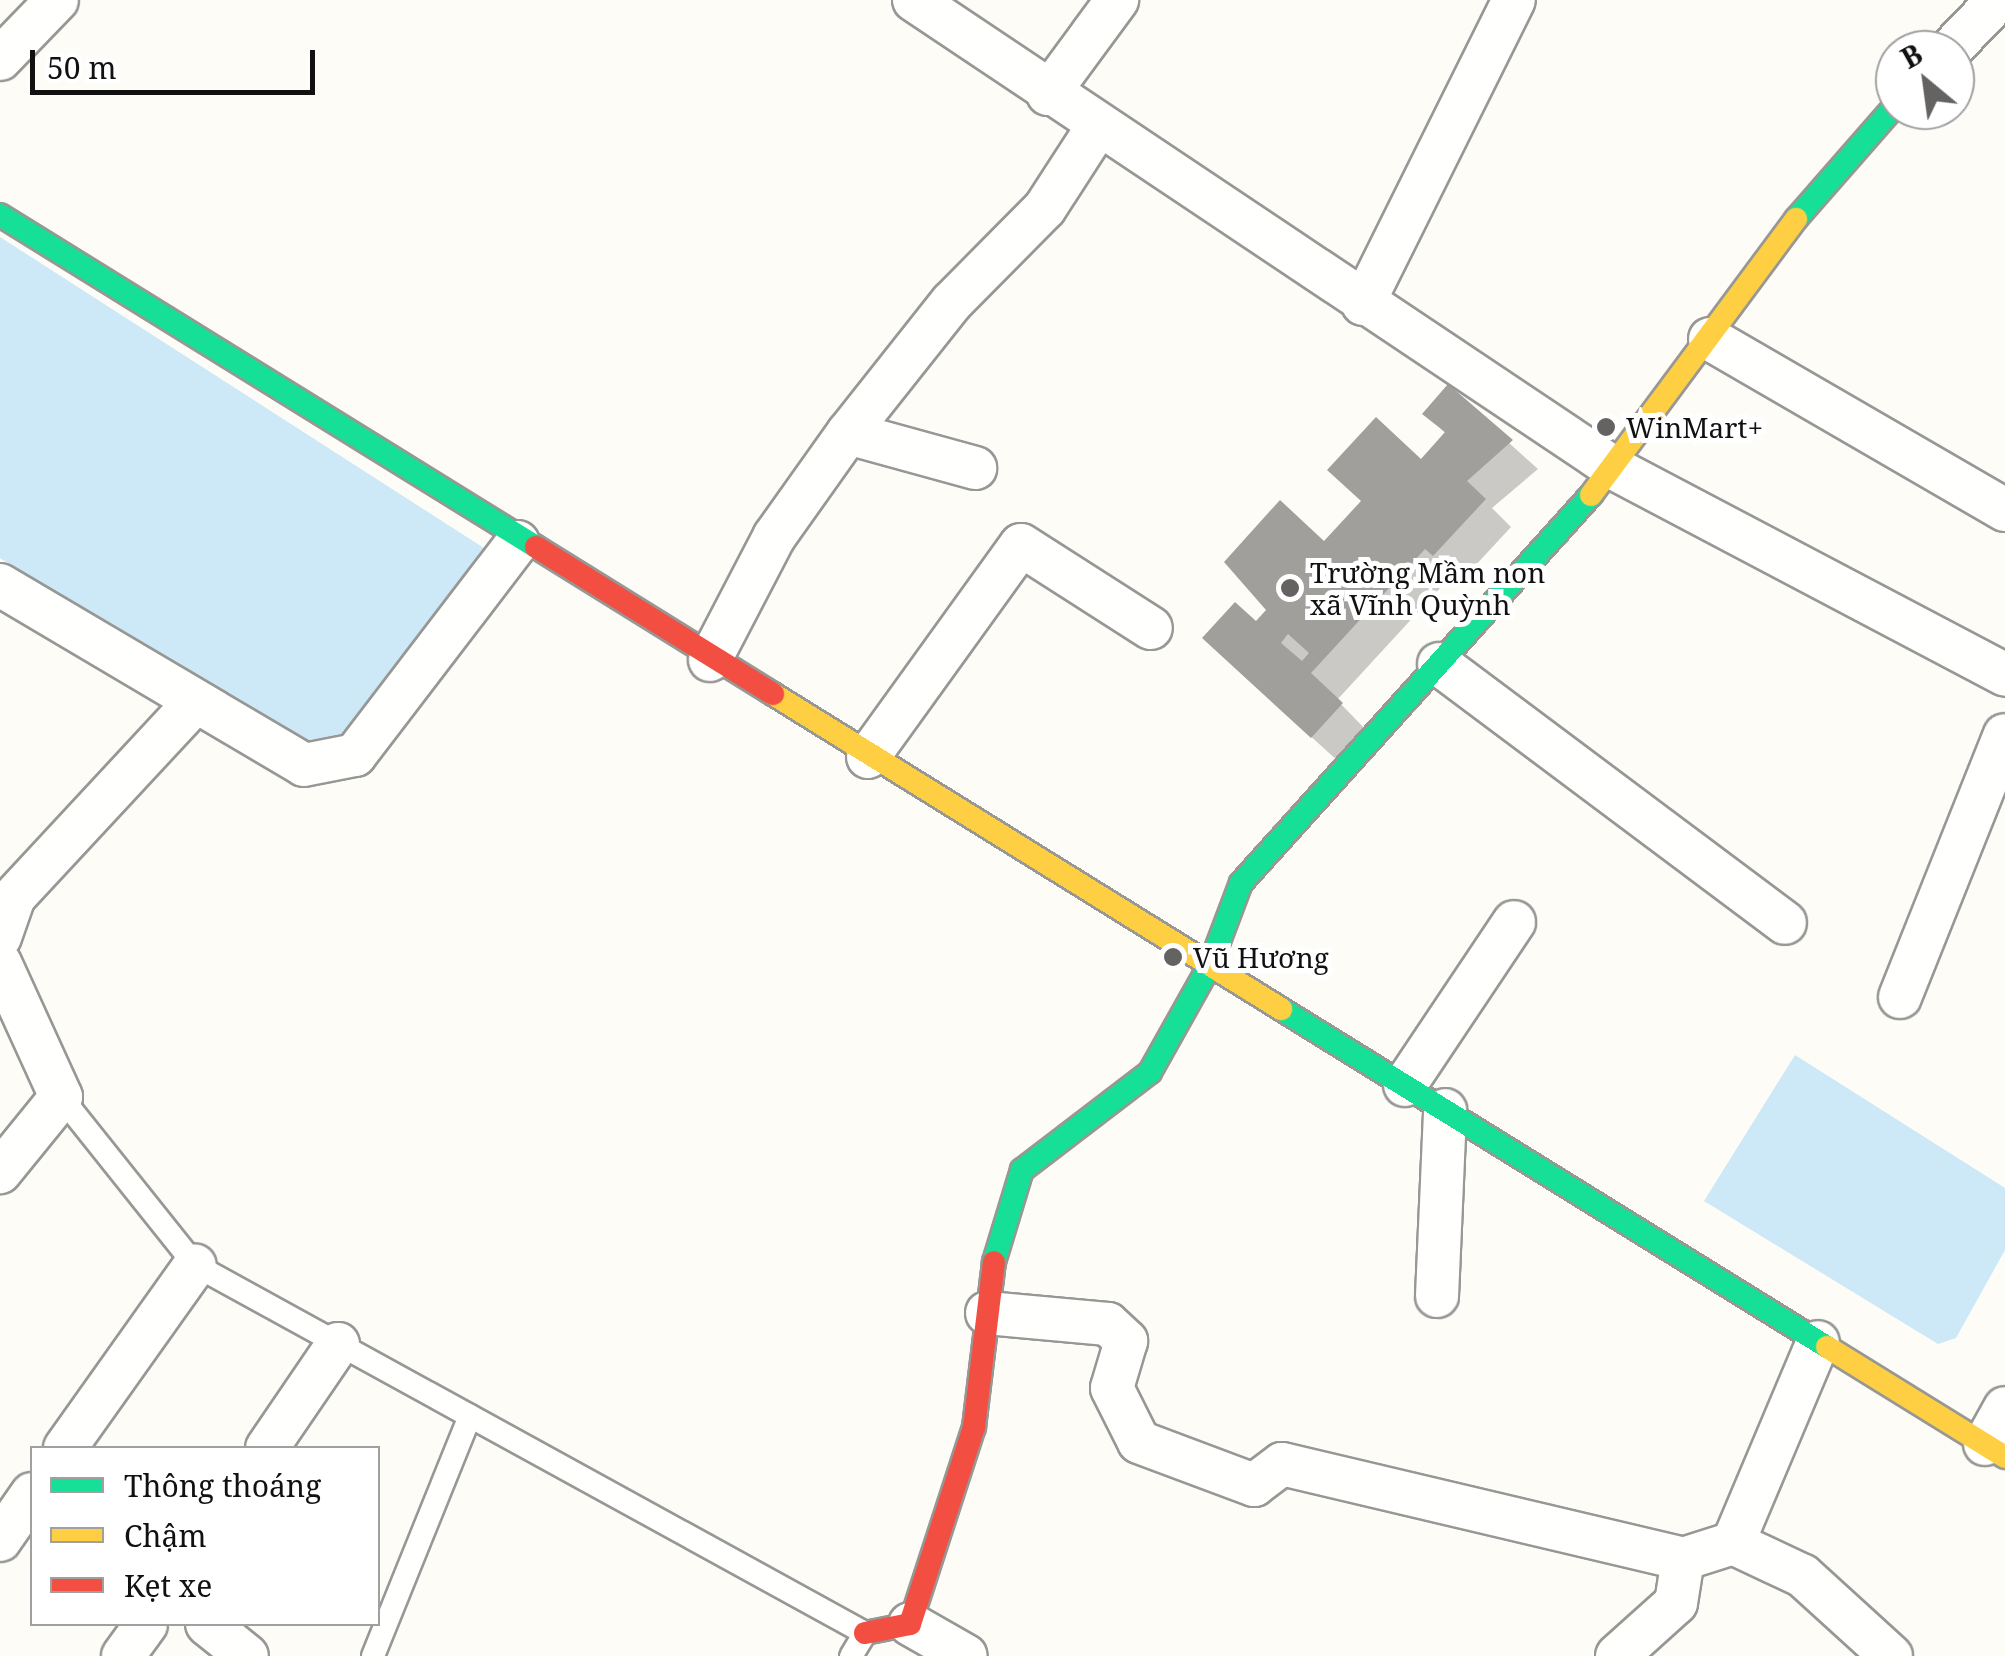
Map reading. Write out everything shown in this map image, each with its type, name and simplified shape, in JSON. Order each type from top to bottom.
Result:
[{"type":"street","points":[[0,59],[57,0]]},
{"type":"street","points":[[914,0],[1048,94],[1615,469],[2005,675]]},
{"type":"street","points":[[1048,94],[1117,0]]},
{"type":"street","points":[[1362,304],[1514,0]]},
{"type":"street","points":[[1969,30],[1998,0]]},
{"type":"street","points":[[710,660],[774,538],[848,433],[952,302],[1045,208],[1098,126]]},
{"type":"street","points":[[910,1624],[974,1427],[996,1243],[1022,1170],[1150,1072],[1210,965],[1240,882],[1615,469],[1829,174],[1875,127]]},
{"type":"street","points":[[0,215],[518,542],[1818,1342],[1998,1437]]},
{"type":"street","points":[[1710,339],[2005,510]]},
{"type":"street","points":[[848,433],[975,468]]},
{"type":"street","points":[[0,585],[304,765],[355,755],[518,542]]},
{"type":"street","points":[[868,757],[1021,544],[1151,628]]},
{"type":"street","points":[[1440,664],[1784,923]]},
{"type":"street","points":[[0,937],[14,897],[196,702]]},
{"type":"street","points":[[1900,996],[2005,735]]},
{"type":"street","points":[[1405,1086],[1514,922]]},
{"type":"street","points":[[0,962],[61,1097],[0,1172]]},
{"type":"street","points":[[1437,1296],[1445,1110]]},
{"type":"street","points":[[66,1446],[195,1266]]},
{"type":"street","points":[[987,1314],[1108,1324],[1126,1341],[1112,1388],[1139,1442],[1254,1485],[1282,1464],[1683,1559],[1733,1543],[1803,1576],[1891,1656]]},
{"type":"street","points":[[1733,1543],[1818,1342]]},
{"type":"street","points":[[267,1446],[338,1344]]},
{"type":"street","points":[[0,1540],[30,1497]]},
{"type":"street","points":[[1617,1656],[1676,1602],[1683,1559]]},
{"type":"street","points":[[865,1633],[910,1624],[966,1656]]},
{"type":"street","points":[[123,1656],[145,1626]]},
{"type":"street","points":[[210,1626],[247,1656]]},
{"type":"lane","points":[[61,1097],[195,1266],[865,1633],[850,1656]]},
{"type":"lane","points":[[373,1656],[470,1416]]},
{"type":"water","points":[[0,237],[487,550],[336,747],[294,743],[0,558]]},
{"type":"water","points":[[1795,1055],[2005,1188],[2005,1250],[1956,1338],[1938,1344],[1704,1201]]},
{"type":"building","name":"Trường Mầm non xã Vĩnh Quỳnh","points":[[1448,384],[1513,440],[1467,481],[1486,499],[1433,556],[1425,549],[1311,673],[1343,703],[1311,738],[1202,638],[1235,602],[1256,621],[1266,610],[1224,562],[1280,500],[1324,541],[1361,501],[1327,470],[1376,417],[1421,459],[1445,432],[1422,414]],"holes":[[[1288,634],[1309,653],[1302,661],[1281,643]]]},
{"type":"traffic: fast","points":[[1796,219],[1875,129]]},
{"type":"traffic: fast","points":[[0,215],[536,547]]},
{"type":"traffic: fast","points":[[994,1262],[1022,1170],[1150,1072],[1210,965],[1241,883],[1591,495]]},
{"type":"traffic: fast","points":[[1281,1009],[1827,1347]]},
{"type":"traffic: slow","points":[[1591,495],[1796,219]]},
{"type":"traffic: slow","points":[[773,694],[1281,1009]]},
{"type":"traffic: slow","points":[[1827,1347],[2005,1457]]},
{"type":"traffic: jam","points":[[536,547],[773,694]]},
{"type":"traffic: jam","points":[[865,1633],[910,1624],[974,1427],[994,1262]]},
{"type":"place","name":"WinMart+","points":[[1606,427]]},
{"type":"place","name":"Trường Mầm non xã Vĩnh Quỳnh","points":[[1290,588]]},
{"type":"place","name":"Vũ Hương","points":[[1173,957]]}]
